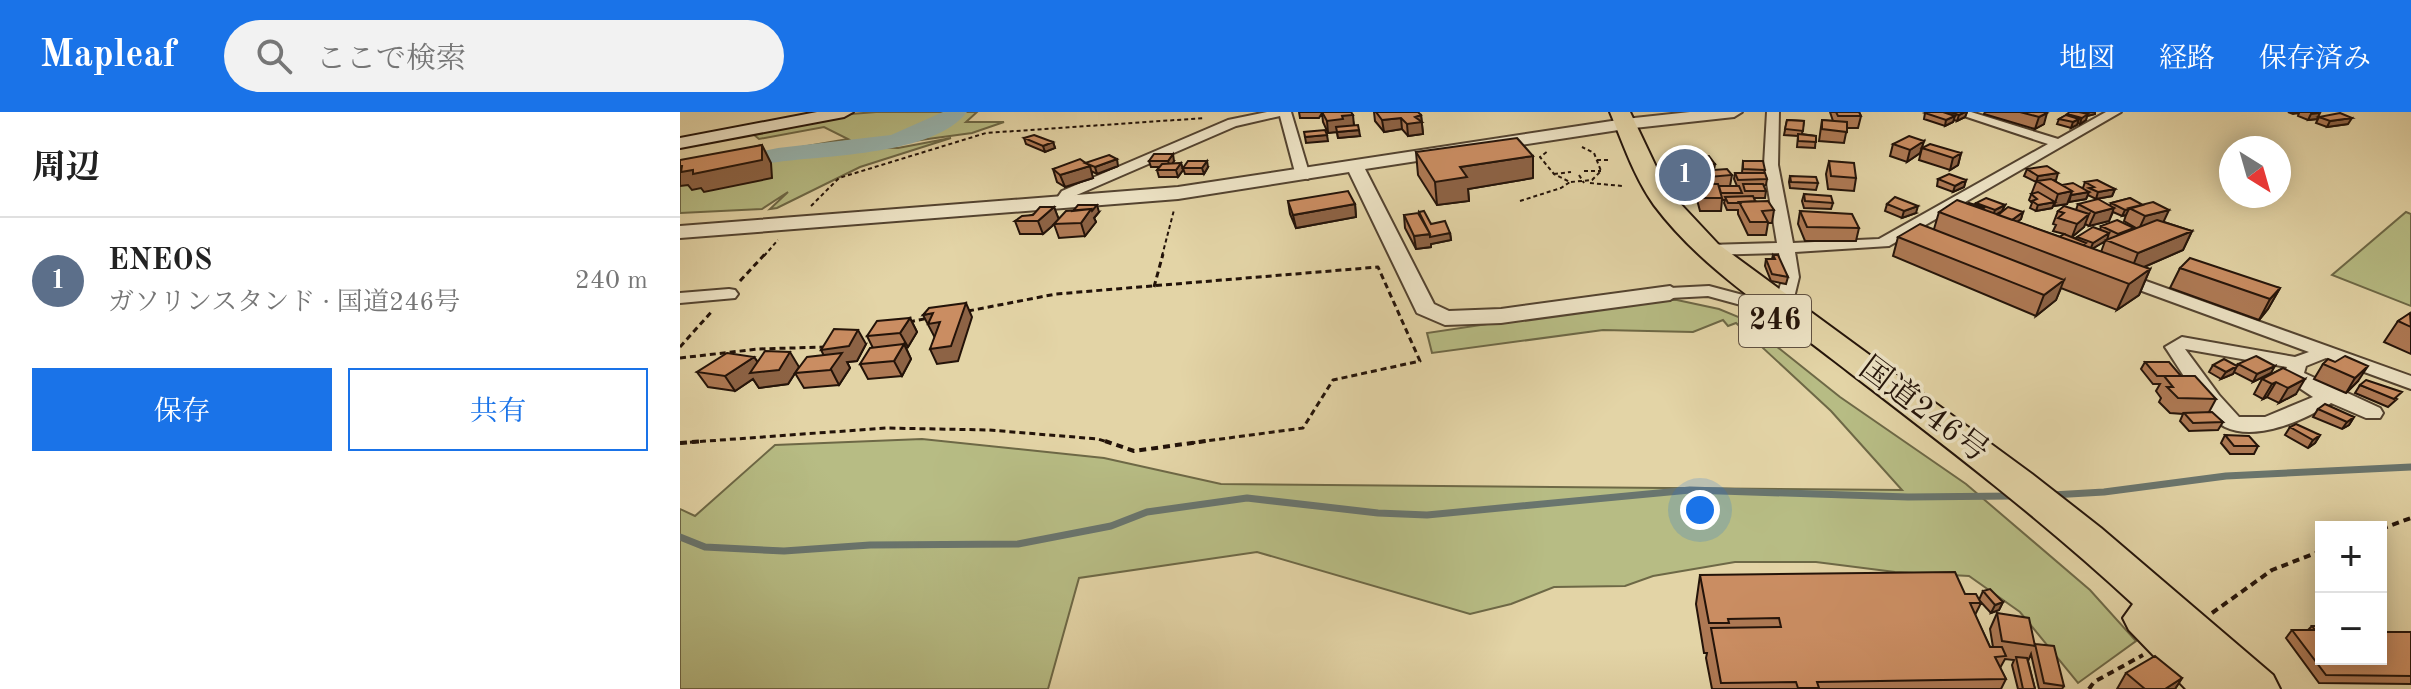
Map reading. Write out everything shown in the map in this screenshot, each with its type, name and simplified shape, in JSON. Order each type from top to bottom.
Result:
[{"type":"highway","name":"国道246号","points":[[1608,123],[1647,173],[1664,201],[1708,250],[1783,306],[2256,689]]},
{"type":"highway","name":"国道246号","points":[[1608,123],[1648,210],[1707,267],[1752,303],[2007,487]]},
{"type":"highway","name":"国道246号","points":[[2078,544],[2217,689]]},
{"type":"main road","points":[[680,143],[844,112]]},
{"type":"street","points":[[1060,204],[1074,191],[1245,119],[1284,112],[1303,176]]},
{"type":"street","points":[[680,232],[1178,193],[1303,176],[1608,123],[1734,112]]},
{"type":"street","points":[[1773,112],[1771,165],[1791,277],[1783,306]]},
{"type":"street","points":[[1958,112],[2061,144]]},
{"type":"street","points":[[1708,250],[1872,246],[1893,239],[1949,214],[2115,112]]},
{"type":"street","points":[[1355,167],[1425,308],[1445,318],[1501,316],[1670,293],[1709,291],[1752,303]]},
{"type":"street","points":[[2104,271],[2411,383]]},
{"type":"street","points":[[680,298],[729,294]]},
{"type":"street","points":[[2323,392],[2323,400],[2278,419],[2247,426],[2229,421],[2174,347],[2182,343],[2296,363],[2326,352]]},
{"type":"street","points":[[2296,363],[2297,370],[2293,375],[2323,392],[2373,413]]},
{"type":"path","points":[[795,221],[839,178],[986,133],[1215,117],[1245,119]]},
{"type":"path","points":[[1586,182],[1598,177],[1601,171],[1594,153],[1582,147],[1608,123]]},
{"type":"path","points":[[1555,148],[1540,157],[1554,174],[1570,182],[1622,186]]},
{"type":"path","points":[[1597,160],[1609,160]]},
{"type":"path","points":[[1584,171],[1601,171]]},
{"type":"path","points":[[1554,174],[1571,172]]},
{"type":"path","points":[[1579,175],[1586,182]]},
{"type":"path","points":[[1520,201],[1561,188],[1570,182]]},
{"type":"path","points":[[1154,287],[1178,193]]},
{"type":"path","points":[[680,443],[900,428],[989,430],[1098,439],[1134,451],[1303,428],[1333,380],[1420,361],[1378,267],[1056,294],[959,313]]},
{"type":"path","points":[[899,324],[928,319]]},
{"type":"path","points":[[680,358],[832,345]]},
{"type":"path","points":[[2387,527],[2411,518]]},
{"type":"path","points":[[2212,613],[2272,570],[2315,553]]},
{"type":"path","points":[[2089,689],[2094,682],[2146,653]]},
{"type":"green space","points":[[977,112],[966,122],[1004,122],[972,133],[869,147],[898,148],[951,138],[860,167],[777,208],[770,209],[788,192],[762,209],[680,213],[680,168],[848,139],[824,127],[759,139],[753,134],[851,114]]},
{"type":"green space","points":[[2406,212],[2411,214],[2411,306],[2332,275]]},
{"type":"green space","points":[[1650,300],[1677,300],[1719,309],[1741,318],[1840,397],[1966,484],[2090,590],[2136,641],[2078,683],[2020,612],[1969,576],[1895,572],[1816,562],[1735,562],[1653,576],[1625,586],[1554,587],[1511,604],[1470,614],[1257,552],[1079,578],[1048,689],[680,689],[680,509],[695,516],[775,445],[922,439],[1104,458],[1221,484],[1902,490],[1831,411],[1736,323],[1728,326],[1723,320],[1693,332],[1603,330],[1432,353],[1427,333]]},
{"type":"building","points":[[1322,112],[1351,112],[1353,115],[1327,121]]},
{"type":"building","points":[[1376,112],[1418,112],[1421,115],[1415,117],[1422,122],[1407,124],[1401,118],[1382,120]]},
{"type":"building","points":[[1836,112],[1859,112],[1861,116],[1838,116]]},
{"type":"building","points":[[2020,112],[2044,112],[2047,113],[2039,117]]},
{"type":"building","points":[[1925,113],[1955,116],[1946,120]]},
{"type":"building","points":[[2340,113],[2352,118],[2330,121],[2319,117]]},
{"type":"building","points":[[2067,114],[2088,114],[2082,118]]},
{"type":"building","points":[[2066,115],[2079,119],[2073,122],[2059,119]]},
{"type":"building","points":[[1787,120],[1804,121],[1803,131],[1785,129]]},
{"type":"building","points":[[1822,120],[1847,122],[1847,132],[1822,129]]},
{"type":"building","points":[[1358,125],[1359,130],[1337,132],[1336,127]]},
{"type":"building","points":[[1325,130],[1327,135],[1305,137],[1304,132]]},
{"type":"building","points":[[1798,134],[1816,136],[1816,142],[1798,141]]},
{"type":"building","points":[[1034,135],[1053,142],[1043,146],[1024,138]]},
{"type":"building","points":[[1909,136],[1924,141],[1910,150],[1893,144]]},
{"type":"building","points":[[1517,138],[1533,156],[1460,167],[1467,177],[1435,182],[1416,152]]},
{"type":"building","points":[[1930,144],[1961,153],[1953,158],[1922,148]]},
{"type":"building","points":[[762,145],[762,160],[693,174],[693,170],[681,172],[680,160]]},
{"type":"building","points":[[1154,154],[1173,154],[1168,161],[1149,161]]},
{"type":"building","points":[[1109,155],[1117,159],[1095,167],[1085,163]]},
{"type":"building","points":[[1709,156],[1715,164],[1696,165],[1700,171],[1727,169],[1732,175],[1685,179],[1681,173],[1688,172],[1683,167],[1673,167],[1667,160]]},
{"type":"building","points":[[1080,159],[1090,166],[1060,175],[1053,169]]},
{"type":"building","points":[[1188,161],[1207,161],[1202,168],[1183,168]]},
{"type":"building","points":[[1743,161],[1763,161],[1765,170],[1743,169]]},
{"type":"building","points":[[1829,161],[1854,163],[1856,178],[1831,176]]},
{"type":"building","points":[[1181,163],[1176,170],[1157,170],[1162,164]]},
{"type":"building","points":[[2047,166],[2058,173],[2038,176],[2027,169]]},
{"type":"building","points":[[1735,173],[1765,173],[1767,179],[1738,180]]},
{"type":"building","points":[[1949,174],[1966,180],[1955,186],[1938,179]]},
{"type":"building","points":[[1790,176],[1816,177],[1818,183],[1791,182]]},
{"type":"building","points":[[2051,179],[2072,191],[2058,194],[2037,181]]},
{"type":"building","points":[[2097,180],[2115,189],[2098,192],[2085,182]]},
{"type":"building","points":[[2073,183],[2089,192],[2071,195],[2072,191],[2062,185]]},
{"type":"building","points":[[1697,184],[1718,184],[1722,198],[1701,198]]},
{"type":"building","points":[[1743,184],[1763,184],[1766,191],[1745,191]]},
{"type":"building","points":[[1719,186],[1739,186],[1742,193],[1721,193]]},
{"type":"building","points":[[1348,191],[1355,204],[1293,215],[1288,201]]},
{"type":"building","points":[[2038,192],[2055,202],[2038,205],[2032,201],[2037,199],[2031,194]]},
{"type":"building","points":[[1804,194],[1831,196],[1833,203],[1805,201]]},
{"type":"building","points":[[1753,196],[1755,201],[1740,203],[1728,203],[1725,197]]},
{"type":"building","points":[[1895,197],[1918,206],[1904,211],[1887,204]]},
{"type":"building","points":[[1986,198],[2005,205],[1995,210],[1976,203]]},
{"type":"building","points":[[2130,198],[2143,205],[2125,210],[2111,203]]},
{"type":"building","points":[[2098,199],[2114,208],[2095,213],[2078,204]]},
{"type":"building","points":[[1957,200],[2150,269],[2129,284],[1939,212]]},
{"type":"building","points":[[1768,201],[1774,210],[1762,211],[1768,222],[1750,222],[1739,202]]},
{"type":"building","points":[[2153,202],[2169,210],[2145,216],[2129,208]]},
{"type":"building","points":[[1078,205],[1097,205],[1092,211],[1073,211]]},
{"type":"building","points":[[2064,206],[2089,214],[2077,224],[2058,218],[2064,213],[2058,211]]},
{"type":"building","points":[[1040,207],[1054,207],[1038,221],[1015,221],[1022,216],[1033,215]]},
{"type":"building","points":[[2008,207],[2023,212],[2012,220],[1998,215]]},
{"type":"building","points":[[1091,209],[1081,223],[1054,224],[1066,211]]},
{"type":"building","points":[[1424,211],[1431,224],[1445,221],[1450,233],[1430,237],[1419,212]]},
{"type":"building","points":[[1800,211],[1852,214],[1859,228],[1807,227]]},
{"type":"building","points":[[1418,213],[1430,234],[1414,236],[1404,215]]},
{"type":"building","points":[[2117,220],[2134,228],[2118,234],[2101,226]]},
{"type":"building","points":[[2157,220],[2192,231],[2138,253],[2106,240]]},
{"type":"building","points":[[1920,224],[2064,280],[2044,295],[1898,237]]},
{"type":"building","points":[[2093,227],[2109,233],[2093,243],[2077,237]]},
{"type":"building","points":[[2064,234],[2086,243],[2083,245],[2060,237]]},
{"type":"building","points":[[1773,255],[1778,255],[1788,277],[1772,274],[1766,259],[1775,259]]},
{"type":"building","points":[[2190,258],[2280,288],[2270,299],[2180,268]]},
{"type":"building","points":[[966,303],[951,346],[930,349],[940,322],[928,324],[933,313],[923,315],[929,308]]},
{"type":"building","points":[[2410,313],[2411,327],[2398,321]]},
{"type":"building","points":[[910,318],[900,333],[867,336],[877,321]]},
{"type":"building","points":[[834,329],[858,330],[849,346],[821,350]]},
{"type":"building","points":[[904,344],[894,361],[860,364],[870,348]]},
{"type":"building","points":[[765,351],[790,352],[779,370],[750,373]]},
{"type":"building","points":[[727,353],[754,357],[725,376],[697,372]]},
{"type":"building","points":[[842,353],[830,370],[795,373],[807,357]]},
{"type":"building","points":[[2256,356],[2275,366],[2257,374],[2238,364]]},
{"type":"building","points":[[2345,356],[2368,366],[2355,378],[2323,364],[2328,359],[2335,362]]},
{"type":"building","points":[[2224,359],[2237,366],[2226,372],[2213,365]]},
{"type":"building","points":[[2145,362],[2169,362],[2181,376],[2157,376]]},
{"type":"building","points":[[2283,368],[2305,379],[2288,388],[2262,379]]},
{"type":"building","points":[[2164,376],[2195,376],[2216,399],[2178,398],[2167,387],[2173,387]]},
{"type":"building","points":[[2366,380],[2402,392],[2394,399],[2360,385]]},
{"type":"building","points":[[2325,404],[2354,417],[2347,422],[2318,409]]},
{"type":"building","points":[[2212,412],[2223,422],[2193,423],[2184,413]]},
{"type":"building","points":[[2296,424],[2320,435],[2313,440],[2290,427]]},
{"type":"building","points":[[2225,435],[2249,436],[2258,446],[2234,446]]},
{"type":"building","points":[[1955,572],[1965,594],[1976,594],[1981,603],[1970,603],[1990,647],[2002,647],[2006,656],[1995,657],[2006,679],[1817,682],[1819,688],[1798,688],[1796,682],[1721,683],[1711,628],[1781,627],[1779,618],[1728,619],[1729,623],[1709,623],[1700,575]]},
{"type":"building","points":[[1990,589],[2003,602],[1995,605],[1983,591]]},
{"type":"building","points":[[1997,613],[2029,618],[2035,646],[2002,641]]},
{"type":"building","points":[[2292,630],[2315,630],[2315,660]]},
{"type":"building","points":[[2387,632],[2411,632],[2411,676],[2326,675],[2318,665],[2387,665]]},
{"type":"building","points":[[2035,644],[2054,646],[2064,686],[2044,683]]},
{"type":"building","points":[[2155,656],[2182,678],[2165,689],[2145,689],[2126,673]]},
{"type":"building","points":[[2016,657],[2027,658],[2035,689],[2023,689]]},
{"type":"waterway","points":[[680,175],[778,155],[895,140],[917,134],[957,112]]},
{"type":"waterway","points":[[2052,495],[2104,492],[2226,476],[2411,467]]},
{"type":"waterway","points":[[680,537],[705,547],[784,551],[870,545],[1018,544],[1111,526],[1147,512],[1247,498],[1378,513],[1427,515],[1690,490],[1908,497],[2013,496]]},
{"type":"place","name":"ENEOS","points":[[1685,175]]}]
